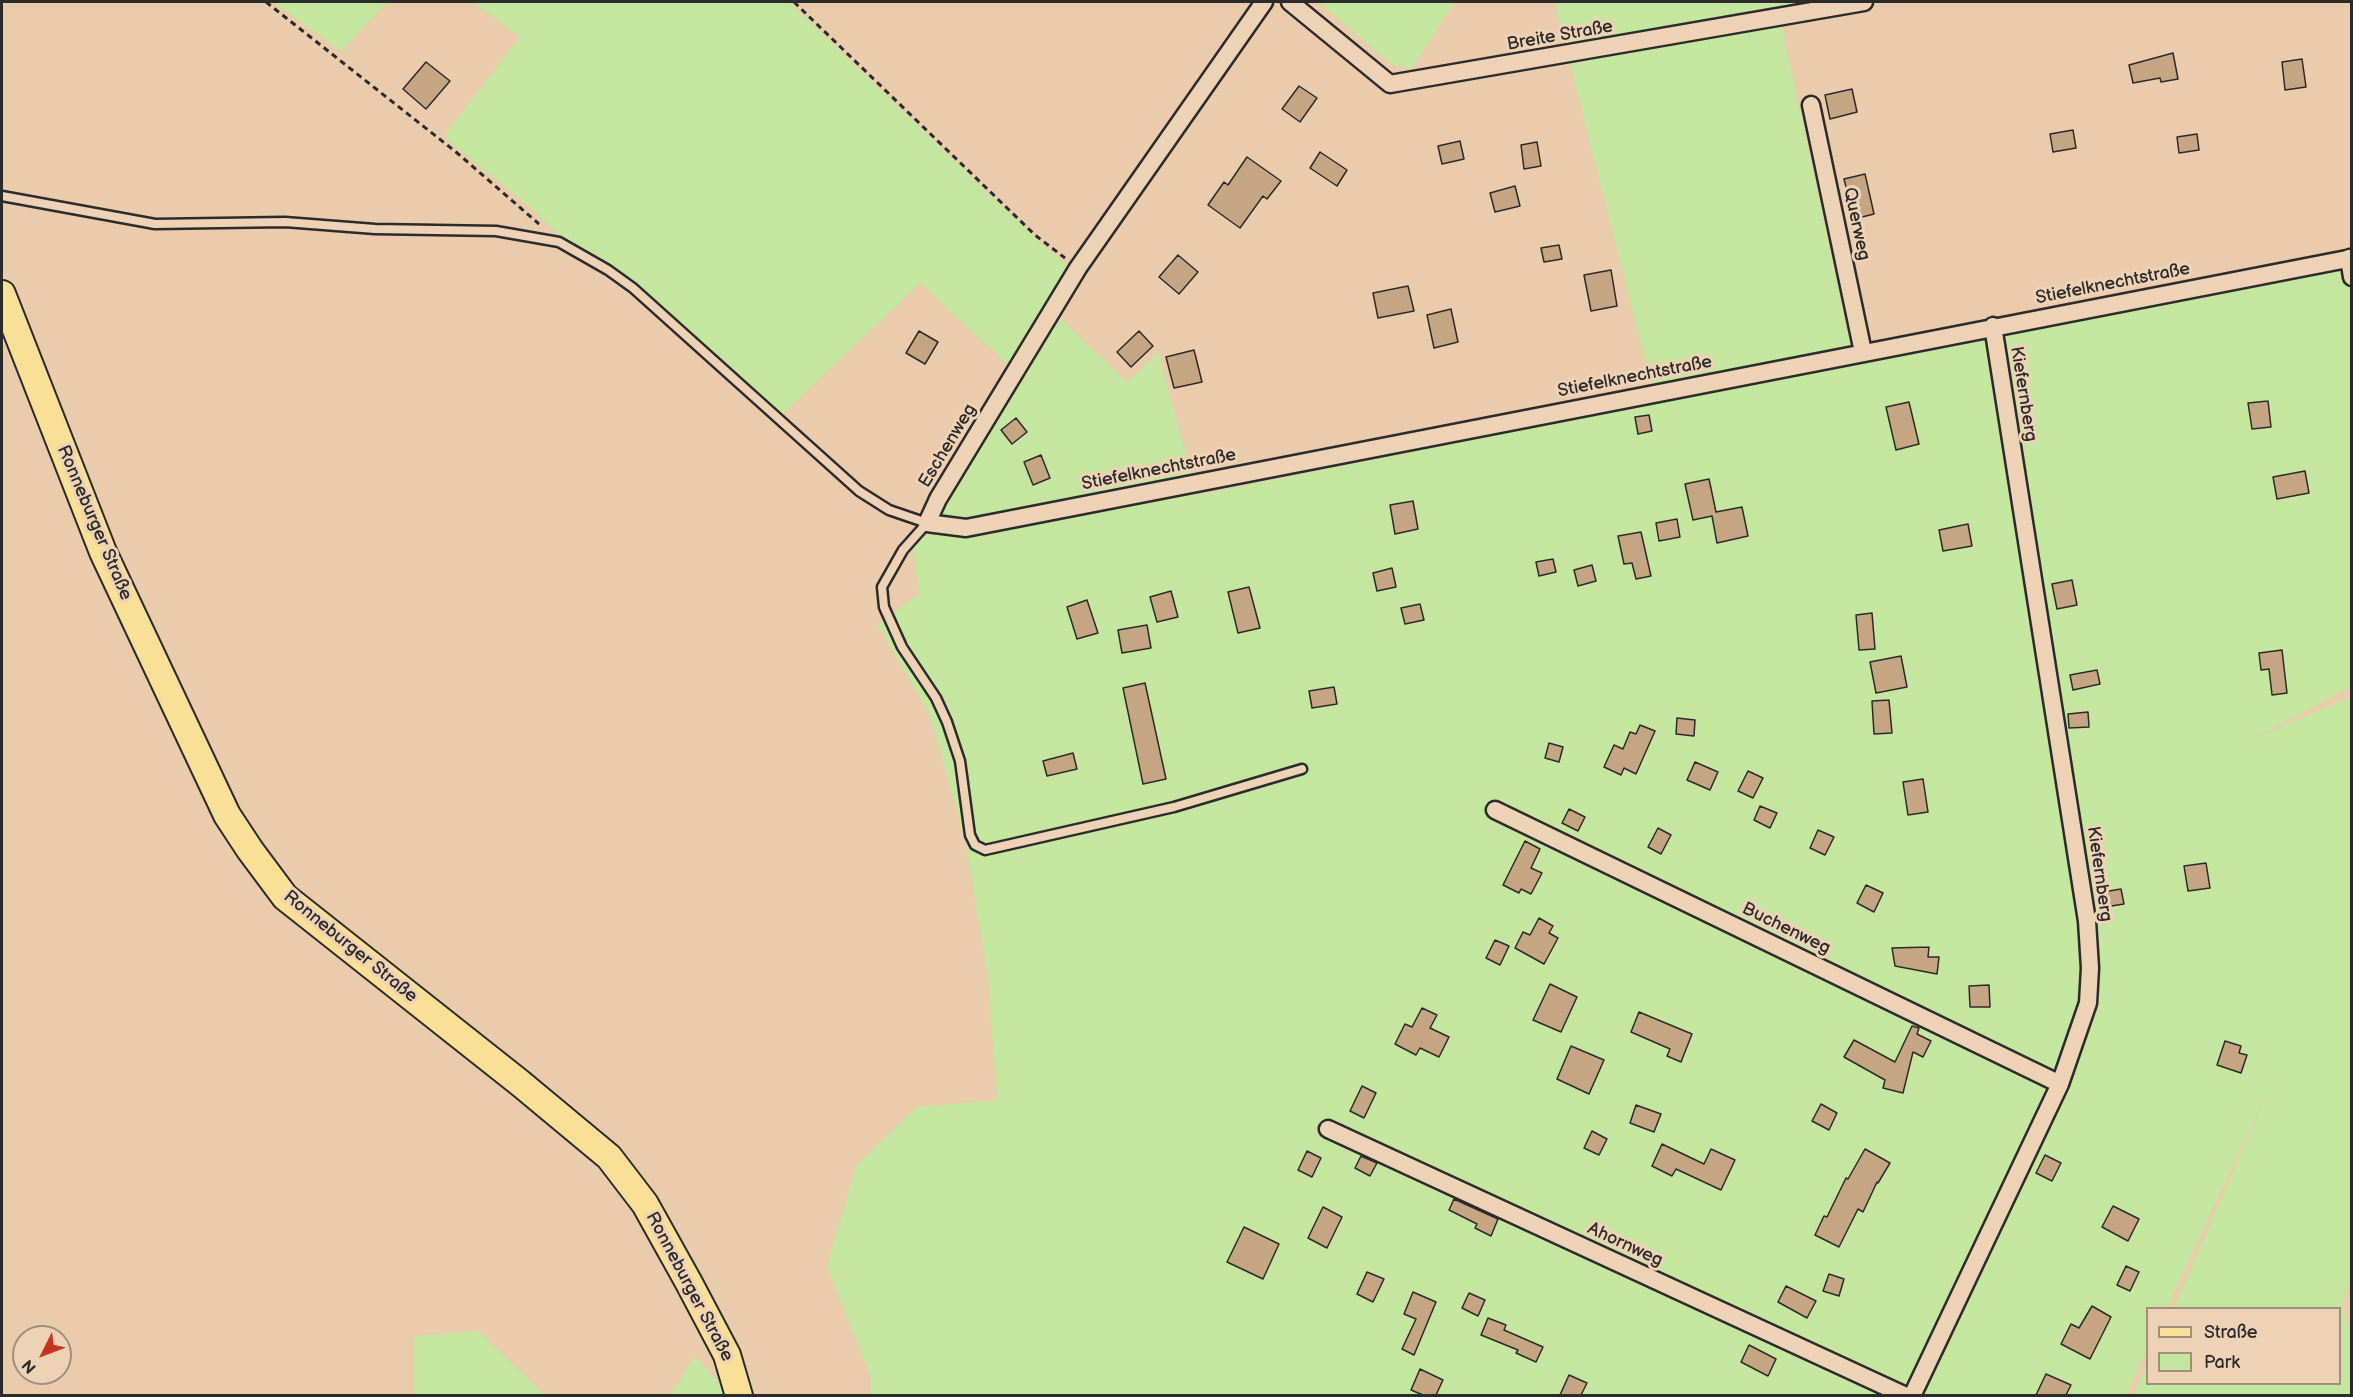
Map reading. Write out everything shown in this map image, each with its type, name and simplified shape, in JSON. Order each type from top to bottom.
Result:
[{"type":"main road","name":"Ronneburger Straße","points":[[2,294],[103,552],[227,815],[250,850],[285,897],[609,1157],[645,1204],[689,1283],[727,1355],[739,1395]]},
{"type":"street","name":"Eschenweg","points":[[927,523],[938,499],[1078,268],[1264,2]]},
{"type":"street","name":"Breite Straße","points":[[1290,2],[1390,84],[1859,2]]},
{"type":"street","name":"Querweg","points":[[1811,105],[1863,352]]},
{"type":"street","name":"Stiefelknechtstraße","points":[[927,523],[966,528],[2350,258]]},
{"type":"street","points":[[2350,258],[2352,278]]},
{"type":"street","name":"Kiefernberg","points":[[1911,1395],[2060,1084],[2088,1003],[2090,968],[2087,921],[1993,326]]},
{"type":"street","name":"Buchenweg","points":[[1495,810],[2060,1084]]},
{"type":"street","name":"Ahornweg","points":[[1328,1129],[1906,1395]]},
{"type":"lane","points":[[2,196],[155,224],[285,222],[375,229],[496,231],[559,242],[608,270],[633,288],[859,491],[889,510],[927,523],[903,550],[882,587],[884,607],[902,647],[936,698],[947,722],[960,761],[970,835],[975,845],[985,850],[1163,810],[1302,769]]},
{"type":"path","points":[[266,2],[456,152],[559,242]]},
{"type":"path","points":[[794,2],[1035,235],[1078,268]]},
{"type":"green space","points":[[273,2],[388,2],[341,52]]},
{"type":"green space","points":[[473,2],[789,2],[1033,236],[1068,266],[1009,366],[920,283],[783,414],[687,333],[645,291],[607,262],[562,238],[533,210],[447,140],[446,133],[520,37]]},
{"type":"green space","points":[[1318,2],[1455,2],[1411,69],[1391,64]]},
{"type":"green space","points":[[1554,2],[1844,2],[1847,15],[1782,27],[1854,362],[2351,266],[2351,687],[2253,738],[2351,697],[2352,1273],[2343,1305],[2351,1335],[2351,1395],[2133,1395],[2146,1367],[2146,1385],[2341,1385],[2341,1307],[2174,1307],[2272,1082],[2167,1307],[2146,1307],[2146,1352],[2126,1395],[871,1395],[871,1377],[827,1266],[856,1166],[917,1107],[997,1100],[988,978],[965,839],[928,711],[877,624],[919,594],[913,549],[1055,313],[1127,382],[1158,352],[1197,495],[1656,402]]},
{"type":"green space","points":[[478,1331],[545,1395],[414,1395],[414,1336]]},
{"type":"green space","points":[[694,1357],[733,1395],[670,1396]]},
{"type":"building","points":[[2173,53],[2178,79],[2161,82],[2160,78],[2133,83],[2129,65]]},
{"type":"building","points":[[2302,59],[2306,87],[2285,90],[2282,62]]},
{"type":"building","points":[[426,62],[450,81],[426,109],[403,89]]},
{"type":"building","points":[[1299,86],[1317,98],[1300,122],[1282,109]]},
{"type":"building","points":[[1852,89],[1857,112],[1830,119],[1825,95]]},
{"type":"building","points":[[2073,130],[2076,148],[2053,152],[2050,134]]},
{"type":"building","points":[[2197,134],[2199,150],[2179,153],[2177,137]]},
{"type":"building","points":[[1460,141],[1464,159],[1442,164],[1438,146]]},
{"type":"building","points":[[1537,142],[1541,166],[1524,169],[1521,145]]},
{"type":"building","points":[[1320,152],[1347,170],[1337,186],[1310,168]]},
{"type":"building","points":[[1247,157],[1281,181],[1267,199],[1263,196],[1240,228],[1208,205],[1224,182],[1228,185]]},
{"type":"building","points":[[1865,174],[1874,214],[1854,219],[1844,179]]},
{"type":"building","points":[[1515,186],[1520,206],[1495,212],[1490,193]]},
{"type":"building","points":[[1559,245],[1562,259],[1544,262],[1541,248]]},
{"type":"building","points":[[1178,255],[1198,272],[1179,294],[1159,277]]},
{"type":"building","points":[[1611,270],[1617,306],[1591,311],[1584,275]]},
{"type":"building","points":[[1408,286],[1414,311],[1378,318],[1373,293]]},
{"type":"building","points":[[1451,309],[1458,342],[1434,348],[1427,315]]},
{"type":"building","points":[[919,331],[938,342],[925,364],[906,353]]},
{"type":"building","points":[[1139,331],[1153,346],[1131,367],[1117,352]]},
{"type":"building","points":[[1194,350],[1202,382],[1174,388],[1166,357]]},
{"type":"building","points":[[2268,401],[2271,427],[2252,429],[2248,403]]},
{"type":"building","points":[[1909,402],[1919,444],[1896,450],[1886,407]]},
{"type":"building","points":[[1649,415],[1652,431],[1638,434],[1635,417]]},
{"type":"building","points":[[1016,418],[1027,432],[1012,444],[1001,430]]},
{"type":"building","points":[[1041,455],[1050,478],[1033,485],[1024,462]]},
{"type":"building","points":[[2305,471],[2309,493],[2277,499],[2273,477]]},
{"type":"building","points":[[1709,479],[1716,512],[1742,507],[1748,536],[1717,543],[1712,516],[1693,520],[1685,484]]},
{"type":"building","points":[[1413,501],[1418,529],[1395,534],[1390,505]]},
{"type":"building","points":[[1677,519],[1680,537],[1659,541],[1656,523]]},
{"type":"building","points":[[1968,524],[1972,546],[1943,551],[1939,530]]},
{"type":"building","points":[[1641,532],[1651,576],[1636,579],[1632,563],[1624,564],[1618,536]]},
{"type":"building","points":[[1553,559],[1556,572],[1539,576],[1536,562]]},
{"type":"building","points":[[1592,565],[1596,581],[1578,586],[1574,570]]},
{"type":"building","points":[[1392,568],[1396,587],[1377,591],[1373,573]]},
{"type":"building","points":[[2072,580],[2077,605],[2057,609],[2052,584]]},
{"type":"building","points":[[1249,587],[1260,628],[1238,633],[1228,592]]},
{"type":"building","points":[[1171,591],[1178,617],[1157,622],[1150,597]]},
{"type":"building","points":[[1087,600],[1098,633],[1077,639],[1067,607]]},
{"type":"building","points":[[1420,604],[1424,620],[1405,624],[1401,608]]},
{"type":"building","points":[[1872,613],[1875,649],[1859,650],[1856,615]]},
{"type":"building","points":[[1147,625],[1151,648],[1122,653],[1118,630]]},
{"type":"building","points":[[2282,650],[2287,693],[2272,695],[2269,669],[2261,670],[2259,653]]},
{"type":"building","points":[[1901,656],[1907,687],[1876,693],[1870,662]]},
{"type":"building","points":[[2097,670],[2100,684],[2073,690],[2070,675]]},
{"type":"building","points":[[1145,683],[1166,779],[1143,784],[1123,688]]},
{"type":"building","points":[[1334,687],[1337,704],[1312,708],[1309,691]]},
{"type":"building","points":[[1889,700],[1892,733],[1874,734],[1872,701]]},
{"type":"building","points":[[2088,712],[2089,727],[2069,728],[2068,714]]},
{"type":"building","points":[[1677,718],[1695,720],[1694,736],[1676,734]]},
{"type":"building","points":[[1640,725],[1655,731],[1636,774],[1624,768],[1621,775],[1604,767],[1614,745],[1623,749],[1630,732],[1636,734]]},
{"type":"building","points":[[1549,743],[1563,747],[1559,762],[1545,758]]},
{"type":"building","points":[[1073,753],[1077,769],[1047,776],[1043,761]]},
{"type":"building","points":[[1695,762],[1718,772],[1710,790],[1687,780]]},
{"type":"building","points":[[1748,771],[1763,778],[1753,798],[1738,791]]},
{"type":"building","points":[[1923,779],[1928,812],[1908,815],[1903,782]]},
{"type":"building","points":[[1760,806],[1777,813],[1770,828],[1754,820]]},
{"type":"building","points":[[1569,809],[1585,817],[1578,831],[1562,823]]},
{"type":"building","points":[[1658,828],[1671,835],[1661,854],[1648,847]]},
{"type":"building","points":[[1818,830],[1834,837],[1825,855],[1810,848]]},
{"type":"building","points":[[1525,841],[1540,849],[1531,868],[1542,873],[1531,894],[1521,889],[1519,893],[1503,885]]},
{"type":"building","points":[[2206,863],[2210,888],[2188,891],[2184,866]]},
{"type":"building","points":[[1866,885],[1883,893],[1874,912],[1857,903]]},
{"type":"building","points":[[2121,889],[2124,904],[2105,907],[2103,892]]},
{"type":"building","points":[[1539,918],[1553,926],[1549,933],[1558,938],[1544,964],[1515,948],[1523,932],[1530,935]]},
{"type":"building","points":[[1495,940],[1509,946],[1500,965],[1486,958]]},
{"type":"building","points":[[1929,947],[1928,957],[1939,957],[1937,974],[1895,966],[1892,948]]},
{"type":"building","points":[[1550,984],[1577,997],[1561,1032],[1533,1020]]},
{"type":"building","points":[[1989,985],[1990,1007],[1970,1007],[1969,986]]},
{"type":"building","points":[[1422,1008],[1437,1015],[1430,1028],[1449,1037],[1439,1057],[1420,1048],[1416,1055],[1395,1044],[1405,1024],[1412,1027]]},
{"type":"building","points":[[1639,1012],[1692,1034],[1681,1062],[1667,1056],[1670,1049],[1631,1032]]},
{"type":"building","points":[[1912,1026],[1919,1028],[1917,1034],[1931,1041],[1923,1057],[1913,1052],[1903,1093],[1883,1088],[1885,1080],[1844,1057],[1854,1040],[1895,1062]]},
{"type":"building","points":[[2225,1041],[2241,1046],[2239,1053],[2247,1055],[2241,1073],[2217,1065]]},
{"type":"building","points":[[1571,1046],[1604,1060],[1589,1094],[1557,1079]]},
{"type":"building","points":[[1362,1086],[1376,1093],[1364,1118],[1350,1111]]},
{"type":"building","points":[[1821,1104],[1837,1113],[1829,1130],[1812,1121]]},
{"type":"building","points":[[1636,1105],[1661,1114],[1654,1132],[1630,1123]]},
{"type":"building","points":[[1592,1131],[1607,1139],[1599,1155],[1584,1148]]},
{"type":"building","points":[[1662,1144],[1704,1164],[1711,1149],[1735,1160],[1721,1190],[1676,1169],[1672,1176],[1652,1166]]},
{"type":"building","points":[[1865,1149],[1890,1163],[1877,1182],[1863,1212],[1858,1209],[1839,1247],[1815,1235],[1824,1216],[1827,1217],[1846,1178],[1848,1179]]},
{"type":"building","points":[[1307,1151],[1321,1158],[1312,1177],[1298,1170]]},
{"type":"building","points":[[2045,1155],[2061,1163],[2052,1181],[2036,1173]]},
{"type":"building","points":[[1361,1156],[1377,1163],[1370,1176],[1355,1168]]},
{"type":"building","points":[[1454,1199],[1498,1219],[1491,1236],[1475,1228],[1477,1224],[1449,1210]]},
{"type":"building","points":[[2113,1206],[2139,1219],[2128,1241],[2102,1227]]},
{"type":"building","points":[[1323,1207],[1342,1217],[1327,1248],[1308,1238]]},
{"type":"building","points":[[1244,1227],[1279,1244],[1263,1279],[1227,1262]]},
{"type":"building","points":[[2126,1266],[2139,1272],[2130,1291],[2117,1285]]},
{"type":"building","points":[[1367,1272],[1384,1279],[1373,1302],[1357,1294]]},
{"type":"building","points":[[1829,1274],[1844,1279],[1839,1296],[1823,1291]]},
{"type":"building","points":[[1786,1286],[1816,1301],[1807,1318],[1778,1302]]},
{"type":"building","points":[[1413,1292],[1436,1302],[1414,1355],[1402,1349],[1416,1319],[1404,1314]]},
{"type":"building","points":[[1469,1293],[1485,1300],[1478,1316],[1462,1308]]},
{"type":"building","points":[[2092,1306],[2111,1317],[2090,1359],[2061,1344],[2071,1324],[2079,1328]]},
{"type":"building","points":[[1488,1318],[1506,1325],[1504,1330],[1543,1347],[1536,1362],[1516,1353],[1518,1350],[1481,1335]]},
{"type":"building","points":[[1749,1345],[1776,1359],[1768,1376],[1741,1362]]},
{"type":"building","points":[[1420,1369],[1443,1380],[1436,1395],[1423,1395],[1411,1390]]},
{"type":"building","points":[[2046,1374],[2071,1385],[2066,1395],[2036,1395]]},
{"type":"building","points":[[1569,1375],[1587,1383],[1581,1395],[1560,1395]]}]
